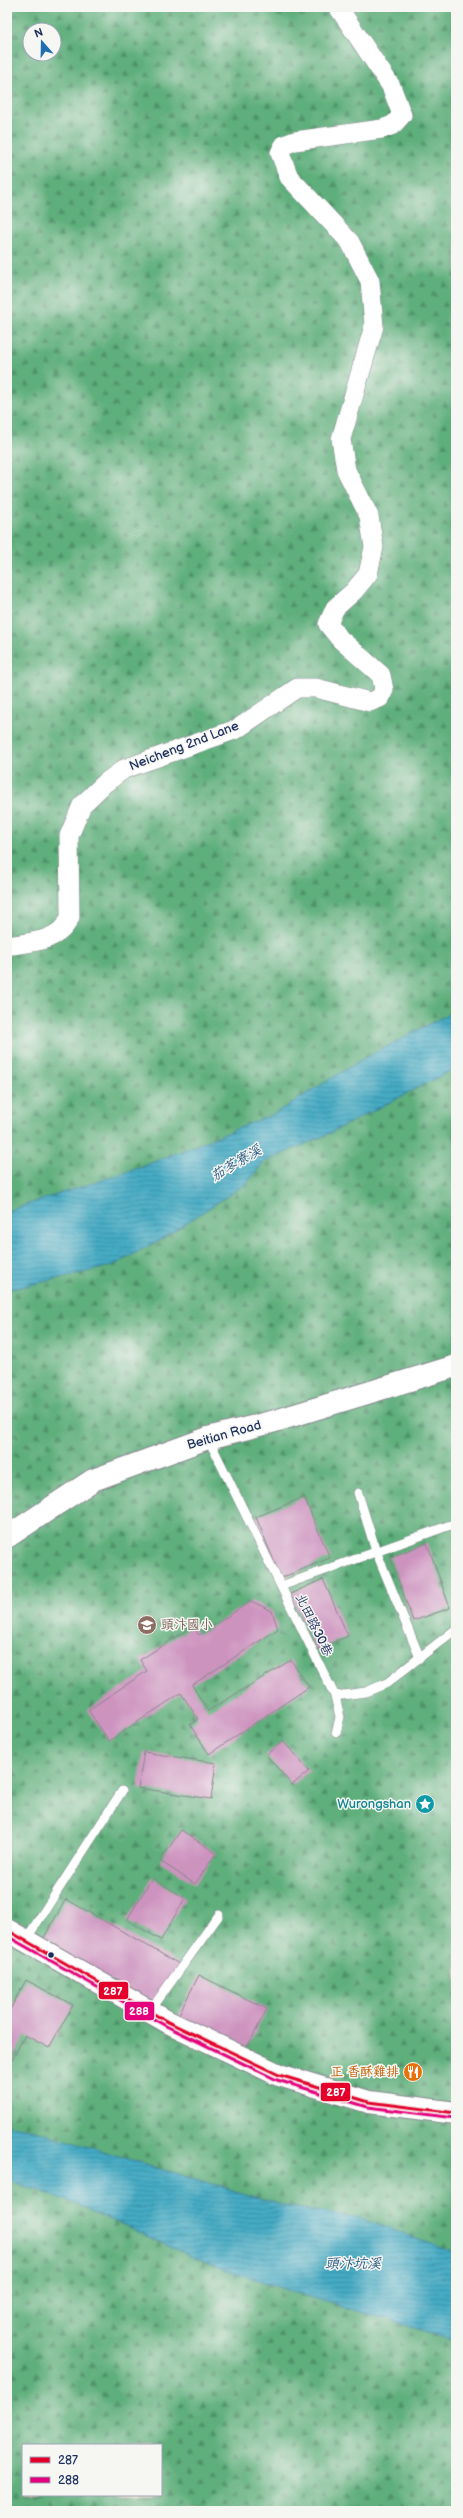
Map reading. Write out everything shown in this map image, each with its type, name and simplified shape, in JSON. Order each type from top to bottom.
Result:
[{"type":"street","name":"Neicheng 2nd Lane","points":[[7,946],[47,938],[58,934],[66,927],[70,917],[69,836],[82,804],[105,783],[124,769],[237,729],[297,688],[316,688],[370,702],[380,698],[384,690],[381,675],[340,639],[328,624],[335,608],[354,592],[368,574],[374,547],[369,516],[346,470],[341,439],[374,326],[370,281],[350,242],[289,176],[280,153],[284,145],[294,141],[382,129],[393,125],[402,116],[391,86],[338,7]]},
{"type":"street","name":"Beitian Road","points":[[7,1537],[94,1480],[208,1438],[275,1421],[456,1366]]},
{"type":"street","points":[[16,1936],[150,2012],[279,2075],[369,2102],[456,2113]]},
{"type":"lane","name":"北田路30巷","points":[[208,1438],[335,1696],[340,1717],[336,1733]]},
{"type":"lane","points":[[358,1493],[376,1552],[420,1658]]},
{"type":"lane","points":[[281,1586],[456,1522]]},
{"type":"lane","points":[[335,1696],[366,1692],[387,1683],[420,1658],[452,1638],[456,1629]]},
{"type":"lane","points":[[16,1936],[122,1791]]},
{"type":"lane","points":[[150,2012],[219,1915]]},
{"type":"green space","points":[[7,7],[456,7],[456,2511],[7,2511]]},
{"type":"water","name":"茄苳寮溪","points":[[456,1010],[456,1068],[326,1135],[264,1162],[247,1183],[163,1238],[112,1266],[7,1290],[7,1211],[139,1168],[274,1114],[361,1060]]},
{"type":"water","name":"頭汴坑溪","points":[[7,2125],[22,2127],[285,2206],[362,2219],[456,2252],[456,2340],[310,2297],[206,2263],[65,2199],[7,2180]]},
{"type":"building","points":[[304,1497],[330,1558],[281,1578],[256,1517]]},
{"type":"building","points":[[427,1543],[450,1608],[413,1621],[390,1557]]},
{"type":"building","points":[[323,1579],[348,1636],[316,1650],[290,1594]]},
{"type":"building","points":[[251,1601],[272,1611],[278,1629],[192,1685],[208,1711],[291,1660],[309,1687],[209,1754],[190,1725],[198,1719],[181,1693],[109,1741],[88,1710],[147,1671],[140,1660],[193,1626],[199,1635]]},
{"type":"building","points":[[283,1741],[309,1771],[292,1785],[266,1755]]},
{"type":"building","points":[[144,1752],[216,1763],[211,1799],[138,1788]]},
{"type":"building","points":[[181,1830],[216,1853],[195,1884],[160,1861]]},
{"type":"building","points":[[152,1878],[185,1898],[161,1940],[127,1920]]},
{"type":"building","points":[[66,1899],[181,1965],[156,2007],[42,1941]]},
{"type":"building","points":[[199,1975],[267,2009],[246,2050],[178,2016]]},
{"type":"building","points":[[26,1980],[73,2005],[49,2048],[25,2035],[12,2060],[7,2058],[7,2015]]},
{"type":"transit line","name":"287","points":[[7,1930],[168,2022],[279,2075],[369,2102],[456,2113]]},
{"type":"transit line","name":"288","points":[[7,1936],[166,2026],[277,2080],[368,2107],[455,2118]]},
{"type":"place","name":"頭汴國小","points":[[147,1625]]},
{"type":"place","name":"Wurongshan","points":[[425,1804]]},
{"type":"place","name":"正 香酥雞排","points":[[413,2072]]}]
